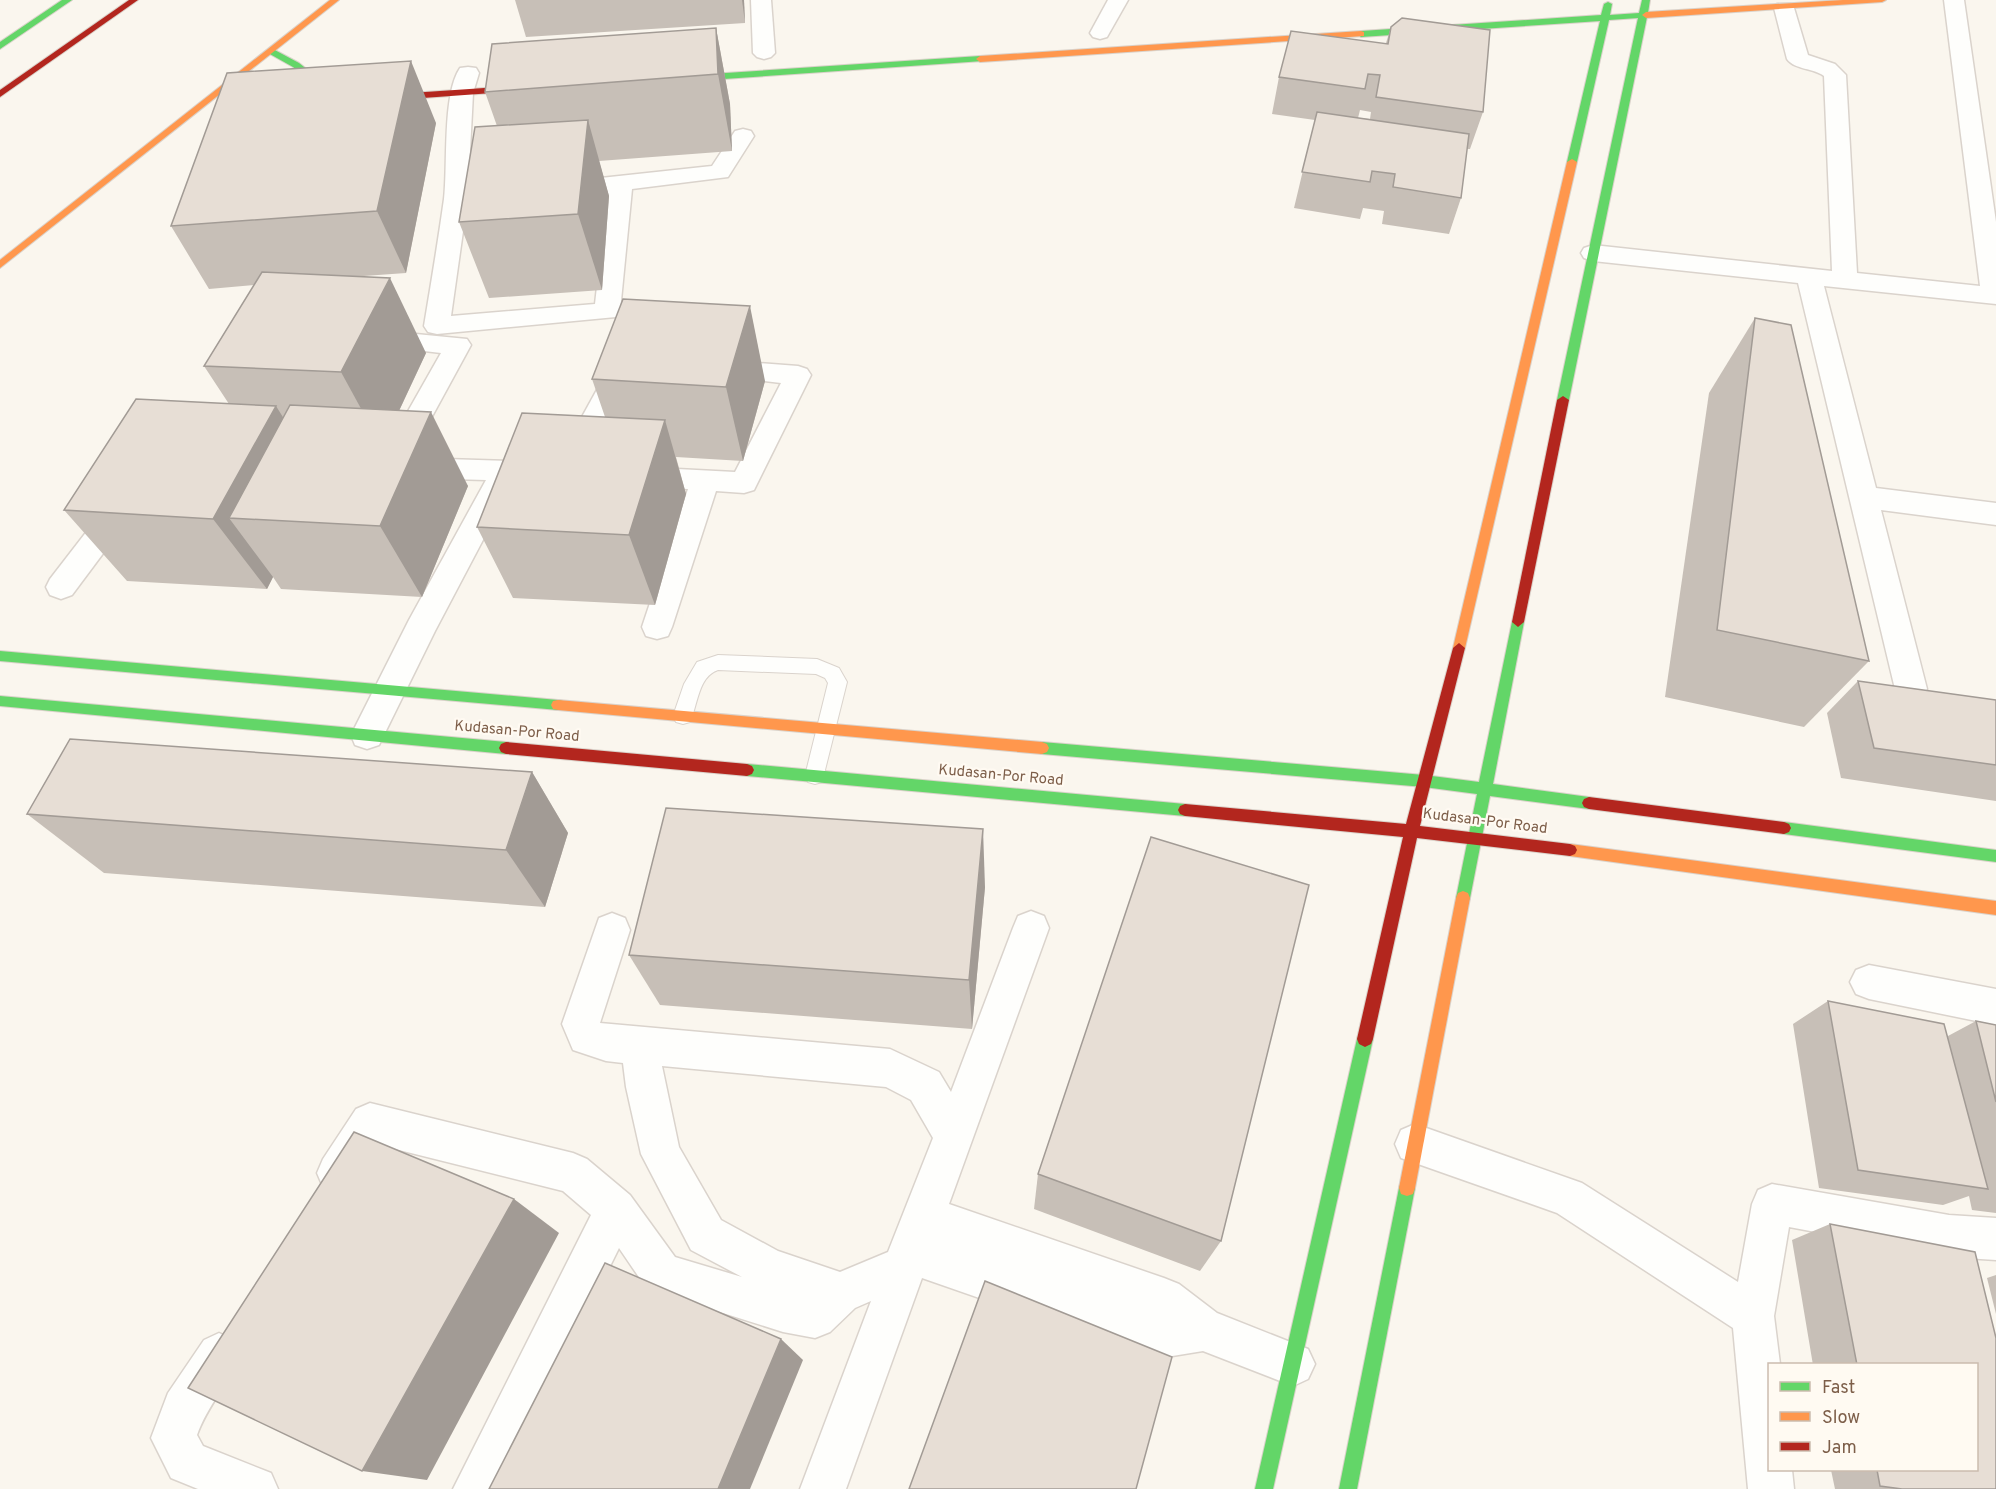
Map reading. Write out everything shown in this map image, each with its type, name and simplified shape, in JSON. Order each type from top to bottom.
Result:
[{"type":"street","points":[[0,46],[68,0]]},
{"type":"street","points":[[0,94],[134,0]]},
{"type":"street","points":[[0,265],[335,0]]},
{"type":"street","points":[[761,0],[764,53]]},
{"type":"street","points":[[1100,33],[1118,0]]},
{"type":"street","points":[[663,80],[1615,6],[1645,0],[1644,14],[1593,253],[1475,837],[1348,1489]]},
{"type":"street","points":[[1549,7],[1615,6],[1644,14],[1784,8],[1882,0]]},
{"type":"street","points":[[1593,253],[1845,280],[1994,292],[1954,0]]},
{"type":"street","points":[[1264,1489],[1412,830],[1473,591],[1615,6]]},
{"type":"street","points":[[1784,8],[1798,59],[1822,65],[1832,70],[1835,75],[1845,280]]},
{"type":"street","points":[[271,51],[324,82],[302,92]]},
{"type":"street","points":[[369,99],[466,78],[545,88]]},
{"type":"street","points":[[466,78],[456,197],[437,326],[607,311],[621,183]]},
{"type":"street","points":[[216,96],[238,96]]},
{"type":"street","points":[[456,197],[720,172],[742,136]]},
{"type":"street","points":[[1809,276],[1911,689]]},
{"type":"street","points":[[390,342],[458,345],[384,467],[589,474],[744,483],[798,375],[694,366]]},
{"type":"street","points":[[589,474],[625,361],[648,363]]},
{"type":"street","points":[[367,735],[387,691],[505,472]]},
{"type":"street","points":[[657,627],[705,480]]},
{"type":"street","points":[[61,587],[139,485]]},
{"type":"street","points":[[1863,497],[1996,514]]},
{"type":"street","name":"Kudasan-Por Road","points":[[0,656],[1424,781],[1996,856]]},
{"type":"street","name":"Kudasan-Por Road","points":[[0,701],[1412,830],[1996,908]]},
{"type":"street","points":[[823,1489],[1031,928]]},
{"type":"street","points":[[612,930],[581,1024],[586,1037],[606,1043],[890,1068],[925,1086],[954,1135]]},
{"type":"street","points":[[1869,982],[1996,1007]]},
{"type":"street","points":[[640,1046],[645,1087],[662,1154],[706,1235],[768,1269],[840,1293]]},
{"type":"street","points":[[318,1202],[370,1123],[573,1173],[616,1209],[662,1274],[783,1311],[815,1317],[840,1293],[912,1245]]},
{"type":"street","points":[[1415,1144],[1568,1197],[1753,1316]]},
{"type":"street","points":[[1768,1460],[1753,1316],[1772,1204],[1953,1253],[1996,1239]]},
{"type":"street","points":[[476,1489],[616,1209]]},
{"type":"street","points":[[912,1245],[1154,1337],[1203,1329],[1293,1364]]},
{"type":"street","points":[[241,1320],[184,1409],[173,1438],[187,1462],[255,1489]]},
{"type":"street","points":[[1769,1471],[1771,1489]]},
{"type":"lane","points":[[683,716],[693,684],[704,667],[718,662],[817,668],[832,673],[838,682],[815,776]]},
{"type":"building","points":[[1402,18],[1490,30],[1483,112],[1376,97],[1380,75],[1368,74],[1365,89],[1279,77],[1291,31],[1388,44],[1391,27]]},
{"type":"building","points":[[716,28],[718,74],[485,92],[492,44]]},
{"type":"building","points":[[411,61],[377,211],[171,226],[227,73]]},
{"type":"building","points":[[1317,112],[1469,134],[1461,198],[1393,187],[1395,174],[1372,171],[1370,182],[1302,172]]},
{"type":"building","points":[[588,120],[578,214],[459,222],[475,127]]},
{"type":"building","points":[[262,272],[390,278],[341,372],[204,366]]},
{"type":"building","points":[[623,299],[750,306],[726,387],[592,379]]},
{"type":"building","points":[[1755,318],[1791,325],[1869,661],[1717,630]]},
{"type":"building","points":[[136,399],[276,406],[213,519],[64,510]]},
{"type":"building","points":[[290,405],[431,412],[380,526],[229,518]]},
{"type":"building","points":[[522,413],[665,420],[629,535],[477,527]]},
{"type":"building","points":[[1858,681],[1996,700],[1996,765],[1874,748]]},
{"type":"building","points":[[70,739],[532,772],[506,850],[27,814]]},
{"type":"building","points":[[666,808],[983,829],[969,980],[629,955]]},
{"type":"building","points":[[1151,837],[1309,885],[1221,1241],[1038,1174]]},
{"type":"building","points":[[1828,1001],[1944,1024],[1988,1189],[1858,1170]]},
{"type":"building","points":[[1976,1021],[1996,1025],[1996,1102]]},
{"type":"building","points":[[354,1132],[514,1199],[362,1471],[188,1388]]},
{"type":"building","points":[[1830,1224],[1975,1252],[1996,1338],[1996,1489],[1902,1489],[1880,1486],[1877,1471],[1978,1471],[1978,1363],[1857,1363]]},
{"type":"building","points":[[605,1263],[781,1339],[718,1489],[489,1489]]},
{"type":"building","points":[[985,1281],[1172,1357],[1136,1489],[909,1489]]},
{"type":"traffic: fast","points":[[0,46],[68,0]]},
{"type":"traffic: fast","points":[[1563,400],[1646,0]]},
{"type":"traffic: fast","points":[[1572,162],[1608,4]]},
{"type":"traffic: fast","points":[[1361,34],[1646,15]]},
{"type":"traffic: fast","points":[[271,51],[296,65],[319,82]]},
{"type":"traffic: fast","points":[[680,79],[980,59]]},
{"type":"traffic: fast","points":[[1463,898],[1518,622]]},
{"type":"traffic: fast","points":[[0,656],[558,705]]},
{"type":"traffic: fast","points":[[0,701],[506,748]]},
{"type":"traffic: fast","points":[[1042,748],[1424,781],[1589,803]]},
{"type":"traffic: fast","points":[[747,770],[1185,810]]},
{"type":"traffic: fast","points":[[1784,828],[1996,856]]},
{"type":"traffic: fast","points":[[1264,1489],[1365,1039]]},
{"type":"traffic: fast","points":[[1348,1489],[1407,1188]]},
{"type":"traffic: slow","points":[[0,265],[335,0]]},
{"type":"traffic: slow","points":[[1646,15],[1882,0]]},
{"type":"traffic: slow","points":[[980,59],[1361,34]]},
{"type":"traffic: slow","points":[[1459,648],[1572,162]]},
{"type":"traffic: slow","points":[[558,705],[1042,748]]},
{"type":"traffic: slow","points":[[1570,850],[1996,908]]},
{"type":"traffic: slow","points":[[1407,1188],[1463,898]]},
{"type":"traffic: jam","points":[[0,94],[134,0]]},
{"type":"traffic: jam","points":[[381,98],[530,88]]},
{"type":"traffic: jam","points":[[1518,622],[1563,400]]},
{"type":"traffic: jam","points":[[1365,1039],[1412,830],[1459,648]]},
{"type":"traffic: jam","points":[[506,748],[747,770]]},
{"type":"traffic: jam","points":[[1589,803],[1784,828]]},
{"type":"traffic: jam","points":[[1185,810],[1475,837],[1570,850]]}]
